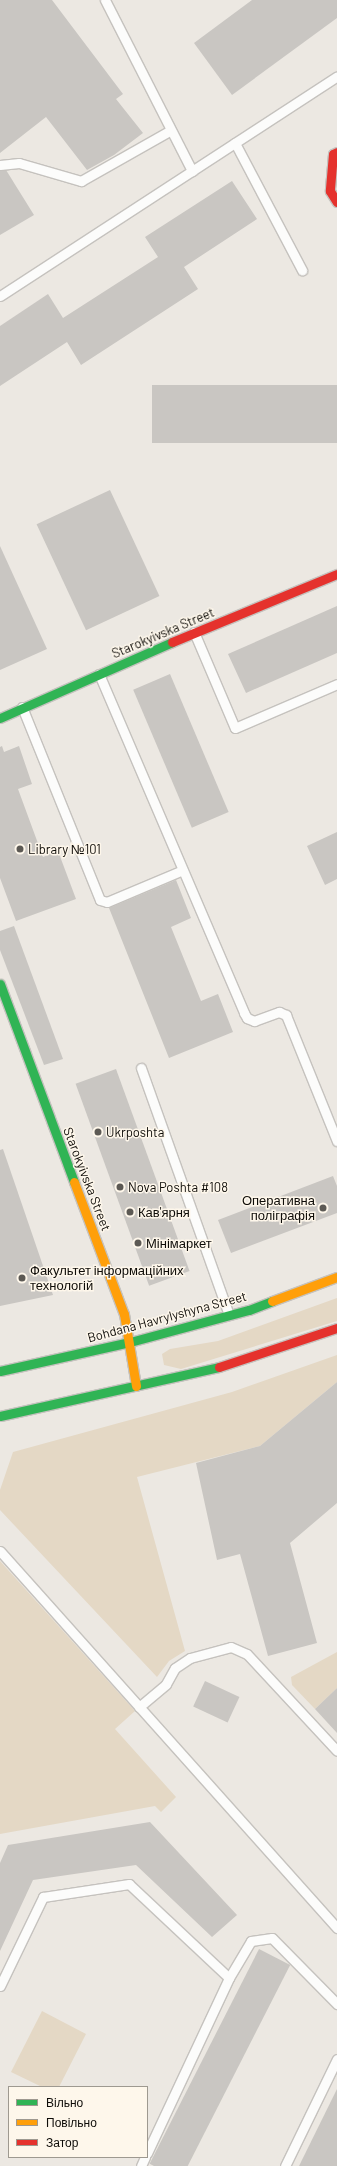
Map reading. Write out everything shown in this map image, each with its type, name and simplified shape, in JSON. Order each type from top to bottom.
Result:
[{"type":"street","points":[[337,152],[333,154],[330,191],[337,202]]},
{"type":"street","name":"Starokyivska Street","points":[[0,718],[194,632],[337,574]]},
{"type":"street","name":"Starokyivska Street","points":[[0,984],[124,1314],[130,1342],[136,1386]]},
{"type":"street","name":"Bohdana Havrylyshyna Street","points":[[0,1371],[130,1342],[249,1310],[337,1277]]},
{"type":"street","points":[[0,1416],[231,1364],[337,1328]]},
{"type":"lane","points":[[105,0],[192,171]]},
{"type":"lane","points":[[0,296],[337,76]]},
{"type":"lane","points":[[0,165],[18,163],[81,181],[172,130]]},
{"type":"lane","points":[[235,143],[302,270]]},
{"type":"lane","points":[[194,632],[235,728],[337,684]]},
{"type":"lane","points":[[99,674],[182,870],[247,1018],[254,1021],[279,1012],[286,1014],[337,1141]]},
{"type":"lane","points":[[22,707],[100,900],[107,902],[182,870]]},
{"type":"lane","points":[[141,1068],[229,1315]]},
{"type":"lane","points":[[0,1551],[337,1928]]},
{"type":"lane","points":[[139,1707],[166,1684],[175,1668],[190,1658],[232,1647],[247,1654],[337,1751]]},
{"type":"lane","points":[[0,1986],[43,1897],[129,1884],[229,1978]]},
{"type":"lane","points":[[148,2151],[229,1978],[251,1941],[272,1938],[337,2004]]},
{"type":"lane","points":[[285,2166],[337,2059]]},
{"type":"shaded area","points":[[337,1298],[337,1321],[181,1369],[164,1365],[162,1354],[170,1349],[218,1341]]},
{"type":"shaded area","points":[[337,1355],[337,1382],[260,1446],[137,1477],[185,1651],[169,1661],[157,1677],[0,1510],[0,1490],[13,1452],[232,1392]]},
{"type":"shaded area","points":[[0,1561],[135,1711],[115,1729],[176,1797],[161,1812],[155,1806],[0,1834]]},
{"type":"shaded area","points":[[337,1652],[337,1688],[315,1709],[292,1685],[291,1677]]},
{"type":"shaded area","points":[[42,2011],[86,2034],[60,2086],[40,2086],[11,2072]]},
{"type":"building","points":[[0,0],[52,0],[123,94],[116,99],[143,133],[114,155],[87,170],[46,117],[0,153]]},
{"type":"building","points":[[252,0],[337,0],[337,18],[232,95],[194,43]]},
{"type":"building","points":[[6,170],[34,215],[0,235],[0,171]]},
{"type":"building","points":[[232,181],[257,219],[184,267],[198,289],[81,365],[67,342],[0,386],[0,326],[48,294],[63,318],[158,257],[145,237]]},
{"type":"building","points":[[152,385],[337,385],[337,443],[152,443]]},
{"type":"building","points":[[110,490],[159,596],[86,630],[37,524]]},
{"type":"building","points":[[0,546],[47,649],[0,670]]},
{"type":"building","points":[[337,606],[337,653],[246,693],[228,654]]},
{"type":"building","points":[[170,674],[229,812],[192,828],[133,690]]},
{"type":"building","points":[[2,746],[4,752],[19,746],[32,784],[18,789],[43,857],[58,851],[76,899],[16,921],[0,878],[0,747]]},
{"type":"building","points":[[337,832],[337,879],[325,885],[307,846]]},
{"type":"building","points":[[176,880],[191,918],[171,927],[201,1001],[218,994],[233,1032],[169,1058],[109,908]]},
{"type":"building","points":[[14,926],[63,1059],[44,1065],[0,950],[0,931]]},
{"type":"building","points":[[116,1069],[190,1271],[149,1286],[76,1084]]},
{"type":"building","points":[[3,1149],[53,1295],[0,1306],[0,1150]]},
{"type":"building","points":[[333,1176],[337,1186],[337,1213],[231,1253],[218,1220]]},
{"type":"building","points":[[337,1382],[337,1503],[290,1543],[317,1643],[268,1656],[240,1554],[217,1560],[196,1463],[260,1446]]},
{"type":"building","points":[[205,1681],[239,1697],[228,1722],[193,1706]]},
{"type":"building","points":[[337,1688],[337,1733],[315,1709]]},
{"type":"building","points":[[150,1822],[237,1915],[212,1937],[136,1865],[33,1880],[0,1951],[0,1863],[8,1845]]},
{"type":"building","points":[[259,1949],[290,1965],[188,2166],[154,2166],[150,2164]]},
{"type":"building","points":[[337,2089],[337,2166],[299,2166]]},
{"type":"traffic: fast","points":[[0,718],[172,642]]},
{"type":"traffic: fast","points":[[0,984],[74,1182]]},
{"type":"traffic: fast","points":[[0,1371],[130,1342],[249,1310],[272,1301]]},
{"type":"traffic: fast","points":[[0,1416],[219,1367]]},
{"type":"traffic: slow","points":[[74,1182],[124,1314],[136,1386]]},
{"type":"traffic: slow","points":[[272,1301],[337,1277]]},
{"type":"traffic: jam","points":[[337,152],[333,154],[330,191],[337,202]]},
{"type":"traffic: jam","points":[[172,642],[337,574]]},
{"type":"traffic: jam","points":[[219,1367],[337,1328]]},
{"type":"place","name":"Library №101","points":[[20,849]]},
{"type":"place","name":"Ukrposhta","points":[[98,1132]]},
{"type":"place","name":"Nova Poshta #108","points":[[120,1187]]},
{"type":"place","name":"Оперативна поліграфія","points":[[323,1208]]},
{"type":"place","name":"Кав'ярня","points":[[130,1212]]},
{"type":"place","name":"Мінімаркет","points":[[138,1243]]},
{"type":"place","name":"Факультет інформаційних технологій","points":[[22,1278]]}]
